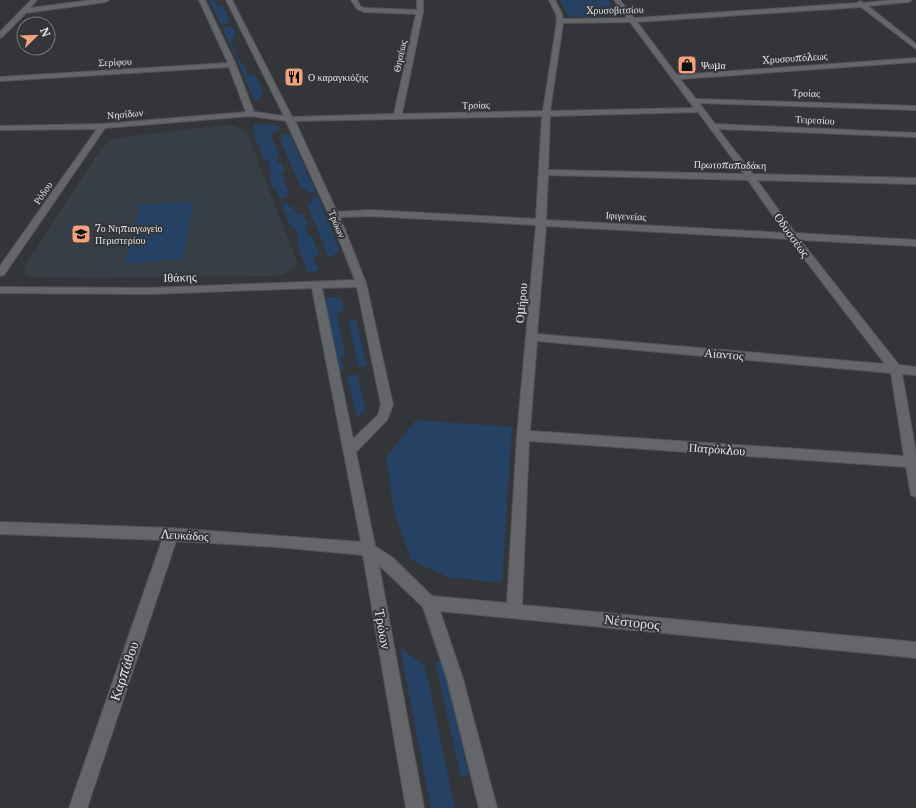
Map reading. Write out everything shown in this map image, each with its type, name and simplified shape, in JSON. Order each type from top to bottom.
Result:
[{"type":"street","points":[[0,36],[34,0]]},
{"type":"street","points":[[23,11],[106,0]]},
{"type":"street","points":[[202,0],[232,65],[252,114]]},
{"type":"street","name":"Τρώων","points":[[229,0],[290,119],[334,215],[361,283],[387,405],[383,417],[349,451]]},
{"type":"street","points":[[354,0],[359,8],[364,10],[420,12]]},
{"type":"street","name":"Θησέως","points":[[397,117],[420,12],[420,0]]},
{"type":"street","name":"Ομήρου","points":[[514,610],[523,436],[541,223],[546,114],[560,21],[559,14],[552,0]]},
{"type":"street","name":"Οδυσσέως","points":[[618,0],[674,77],[701,110],[750,176],[792,236],[896,370],[916,491]]},
{"type":"street","points":[[856,0],[916,47]]},
{"type":"street","name":"Χρυσοβιτσίου","points":[[560,21],[632,20],[863,5],[909,0]]},
{"type":"street","name":"Χρυσουπόλεως","points":[[674,77],[916,60]]},
{"type":"street","name":"Σερίφου","points":[[0,79],[232,65]]},
{"type":"street","name":"Τροίας","points":[[694,101],[916,108]]},
{"type":"street","name":"Τροίας","points":[[252,114],[290,119],[701,110]]},
{"type":"street","name":"Νησίδων","points":[[0,128],[104,126],[252,114]]},
{"type":"street","name":"Ρόδου","points":[[0,273],[104,126]]},
{"type":"street","name":"Τειρεσίου","points":[[712,126],[916,135]]},
{"type":"street","name":"Πρωτοπαπαδάκη","points":[[543,172],[916,181]]},
{"type":"street","name":"Ιφιγενείας","points":[[334,215],[369,213],[916,243]]},
{"type":"street","name":"Ιθάκης","points":[[0,290],[150,291],[361,283]]},
{"type":"street","name":"Τρώων","points":[[316,284],[369,549],[415,808]]},
{"type":"street","name":"Αίαντος","points":[[531,337],[916,371]]},
{"type":"street","name":"Πατρόκλου","points":[[523,436],[911,462]]},
{"type":"street","name":"Λευκάδος","points":[[0,528],[171,534],[305,542],[369,549]]},
{"type":"street","name":"Καρπάθου","points":[[78,808],[171,534]]},
{"type":"street","points":[[369,549],[388,563],[429,603],[442,634],[456,681],[488,808]]},
{"type":"street","name":"Νέστορος","points":[[429,603],[916,650]]},
{"type":"shaded area","points":[[209,0],[215,0],[217,5],[223,6],[230,22],[221,25]]},
{"type":"shaded area","points":[[560,0],[608,0],[619,16],[569,17]]},
{"type":"shaded area","points":[[232,26],[236,36],[231,40],[237,55],[235,55],[222,28]]},
{"type":"shaded area","points":[[236,58],[239,58],[248,74],[256,76],[264,94],[259,95],[261,101],[254,100]]},
{"type":"shaded area","points":[[253,124],[278,125],[280,130],[270,133],[280,157],[276,158],[278,163],[282,163],[285,171],[281,172],[289,192],[286,193],[288,197],[280,199],[276,189],[274,190],[268,174],[272,173],[267,159],[264,160],[253,131],[255,130]]},
{"type":"shaded area","points":[[231,125],[246,130],[297,262],[291,270],[276,276],[93,278],[32,277],[25,275],[24,270],[26,264],[103,146],[109,141],[130,136]]},
{"type":"shaded area","points":[[289,133],[316,192],[308,193],[306,188],[302,189],[280,140],[283,140],[281,135]]},
{"type":"shaded area","points":[[318,196],[340,251],[329,258],[307,204],[313,203],[310,197]]},
{"type":"shaded area","points":[[193,201],[183,259],[125,264],[140,205]]},
{"type":"shaded area","points":[[288,202],[289,207],[293,206],[297,215],[303,214],[308,225],[305,226],[308,235],[311,235],[320,255],[313,257],[319,270],[308,273],[296,243],[300,241],[295,228],[292,229],[281,204]]},
{"type":"shaded area","points":[[330,297],[341,297],[344,312],[337,314],[345,355],[341,356],[344,370],[338,371],[324,303],[326,299]]},
{"type":"shaded area","points":[[356,320],[367,366],[359,367],[348,321]]},
{"type":"shaded area","points":[[357,374],[366,409],[357,417],[347,376]]},
{"type":"shaded area","points":[[416,420],[512,427],[502,583],[448,577],[411,560],[394,511],[386,457]]},
{"type":"shaded area","points":[[400,648],[425,666],[455,808],[431,808]]},
{"type":"shaded area","points":[[442,660],[469,775],[461,777],[435,662]]},
{"type":"place","name":"Ψωμα","points":[[687,65]]},
{"type":"place","name":"Ο καραγκιόζης","points":[[294,77]]},
{"type":"place","name":"7ο Νηπιαγωγείο Περιστερίου","points":[[81,234]]}]
